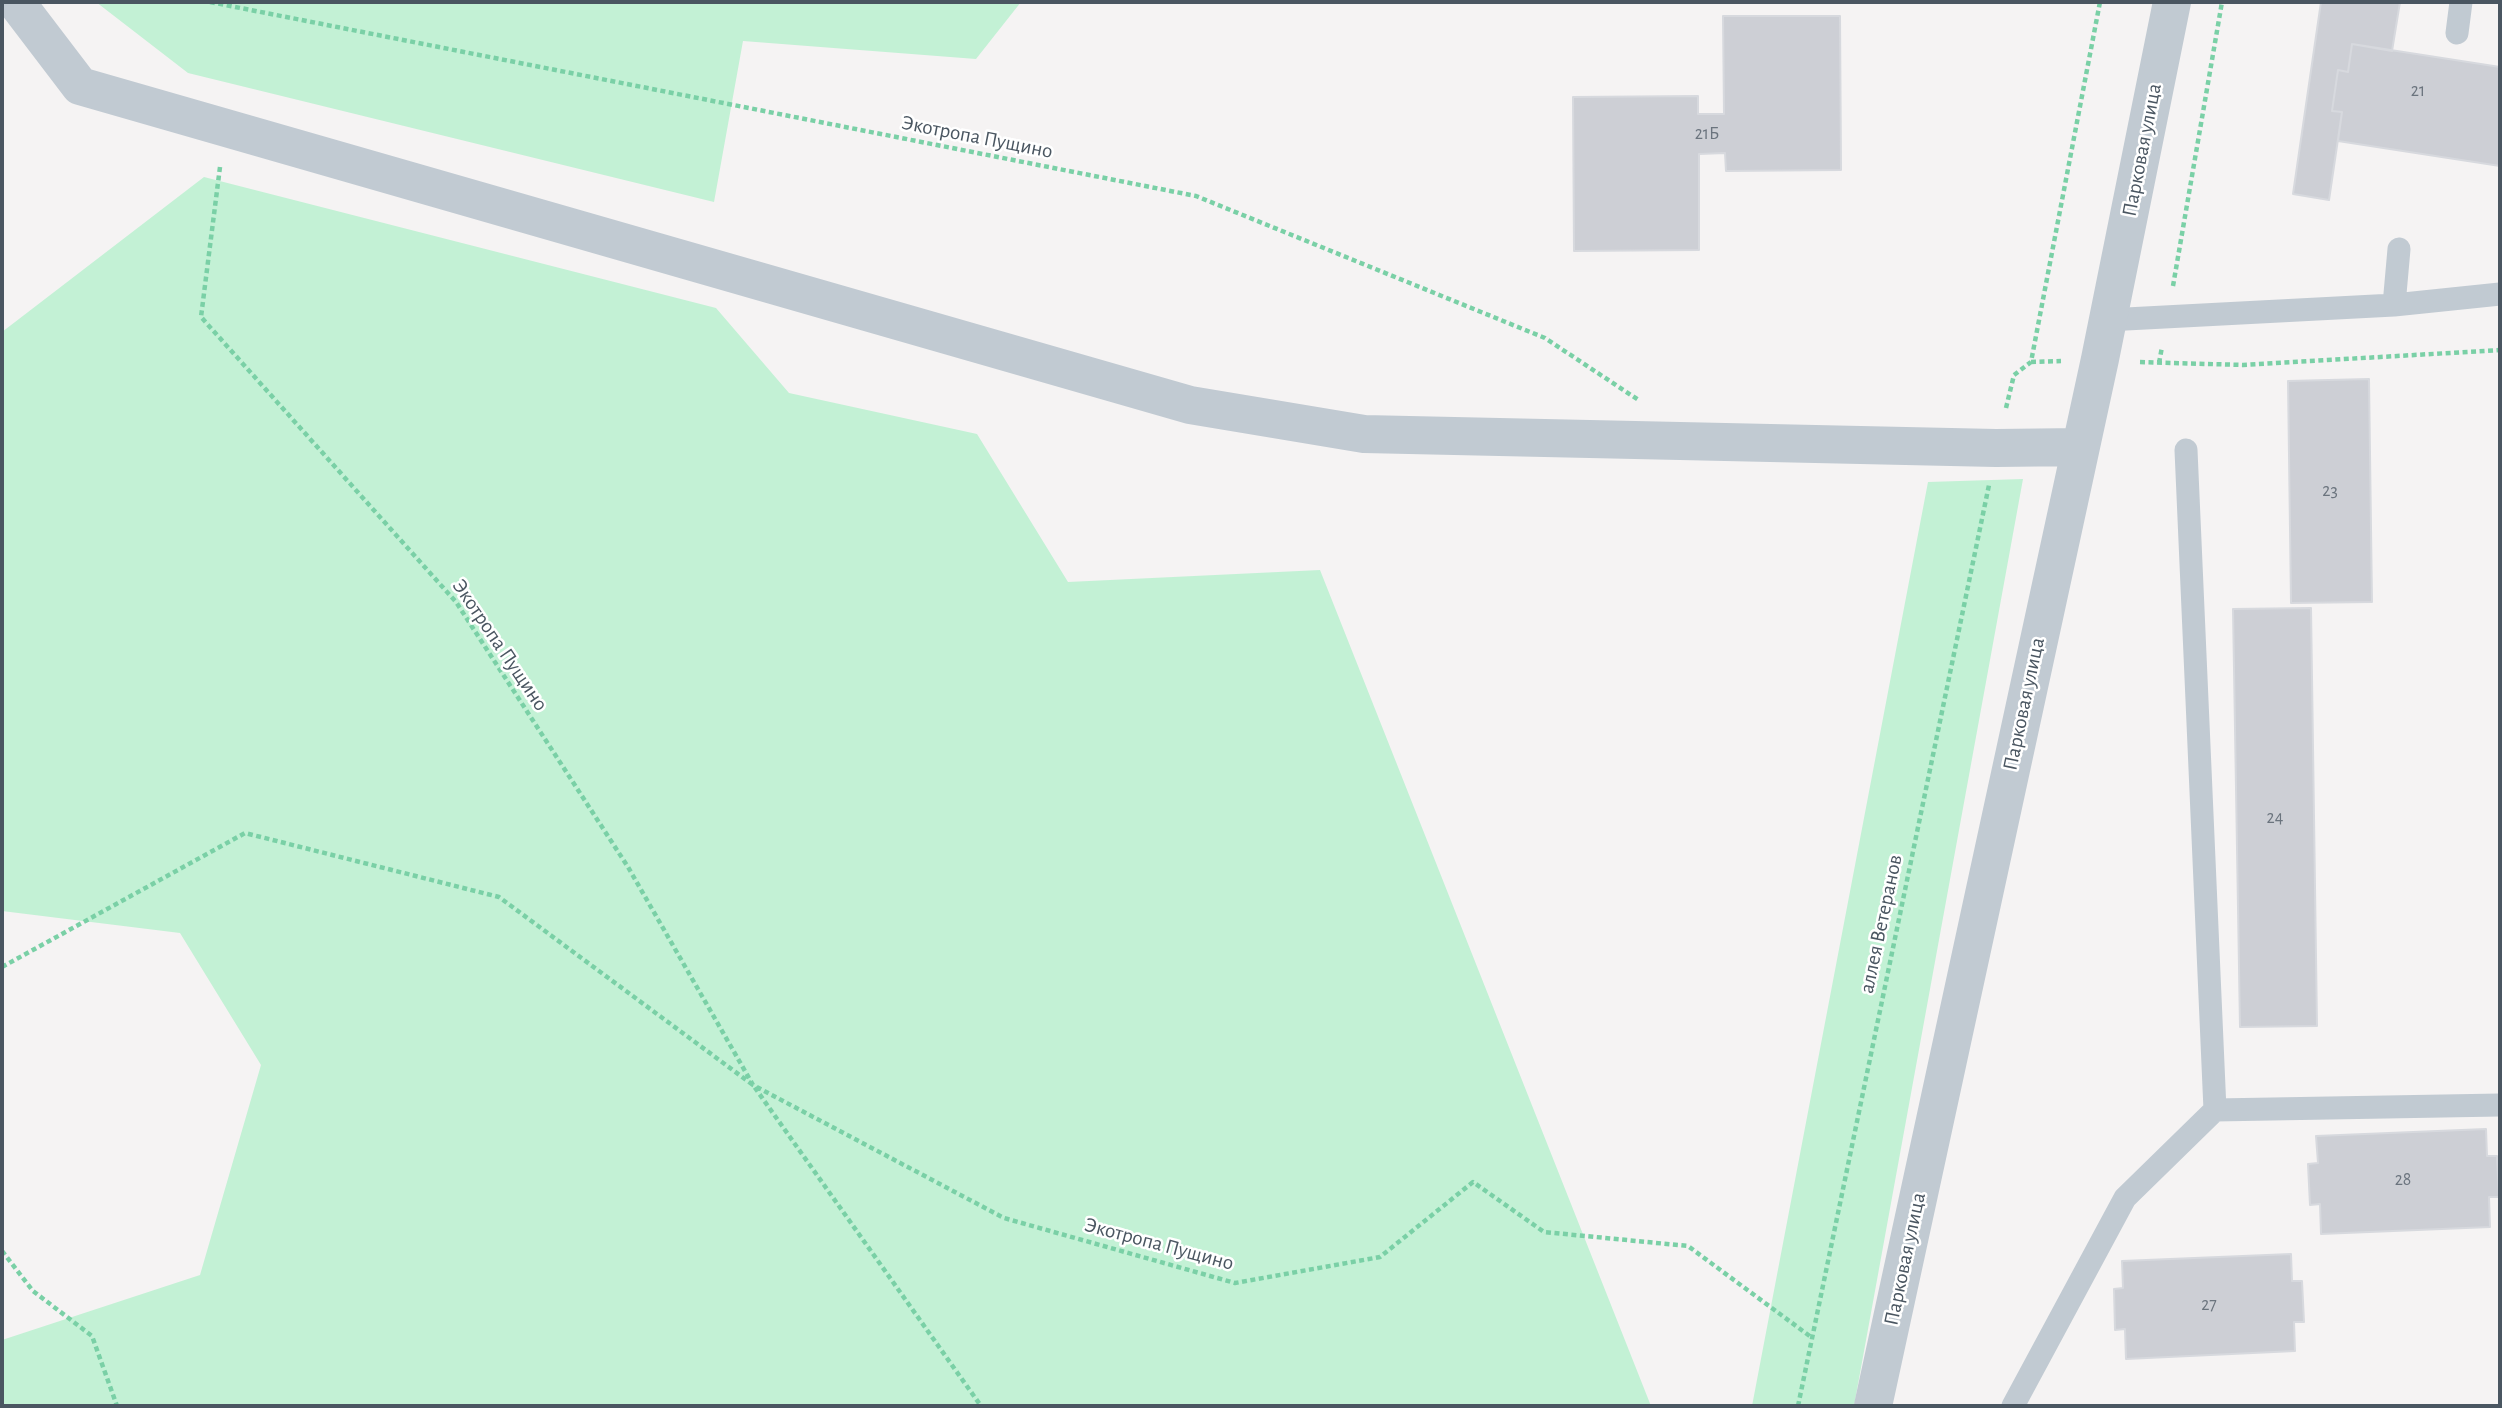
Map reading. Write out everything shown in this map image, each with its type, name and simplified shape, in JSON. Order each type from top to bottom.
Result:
[{"type":"street","points":[[16,2],[80,86],[1190,405],[1364,434],[1996,448],[2080,447]]},
{"type":"street","name":"Парковая улица","points":[[1873,1406],[2100,359],[2172,2]]},
{"type":"lane","points":[[2457,33],[2461,2]]},
{"type":"lane","points":[[2394,305],[2399,250]]},
{"type":"lane","points":[[2107,320],[2394,305],[2500,294]]},
{"type":"lane","points":[[2186,450],[2215,1110]]},
{"type":"lane","points":[[2013,1406],[2124,1198],[2215,1110],[2500,1105]]},
{"type":"path","name":"Экотропа Пущино","points":[[210,2],[1195,196],[1545,338],[1635,396],[1686,441]]},
{"type":"path","points":[[2100,2],[2031,362],[2100,359],[2243,365],[2500,350]]},
{"type":"path","points":[[2171,296],[2221,2]]},
{"type":"path","name":"Экотропа Пущино","points":[[225,127],[201,317],[456,602],[628,867],[753,1085],[981,1406]]},
{"type":"path","points":[[2160,363],[2164,336]]},
{"type":"path","name":"аллея Ветеранов","points":[[1798,1406],[1996,448],[2014,375],[2031,362]]},
{"type":"path","name":"Экотропа Пущино","points":[[2,967],[245,833],[499,897],[753,1085],[1004,1217],[1236,1283],[1380,1258],[1473,1182],[1545,1232],[1688,1246],[1811,1337]]},
{"type":"path","points":[[2,1251],[33,1291],[92,1336],[117,1406]]},
{"type":"green space","points":[[96,2],[1021,2],[976,59],[743,41],[714,202],[188,73]]},
{"type":"green space","points":[[204,177],[716,308],[789,393],[977,434],[1068,582],[1320,570],[1651,1406],[2,1406],[2,1340],[200,1275],[261,1065],[180,933],[2,911],[2,332]]},
{"type":"green space","points":[[2023,479],[1854,1406],[1752,1406],[1928,482]]},
{"type":"building","points":[[2321,2],[2400,2],[2392,51],[2352,44],[2348,72],[2338,70],[2332,111],[2342,112],[2329,200],[2293,194]]},
{"type":"building","points":[[1723,16],[1840,16],[1841,170],[1726,171],[1725,153],[1699,154],[1699,250],[1574,251],[1573,97],[1698,96],[1698,114],[1724,114]]},
{"type":"building","points":[[2352,44],[2500,67],[2500,166],[2338,141],[2342,112],[2332,111],[2338,70],[2348,72]]},
{"type":"building","points":[[2369,379],[2372,602],[2291,603],[2288,381]]},
{"type":"building","points":[[2311,608],[2317,1026],[2240,1027],[2233,609]]},
{"type":"building","points":[[2486,1129],[2487,1156],[2497,1156],[2499,1197],[2489,1197],[2490,1227],[2321,1234],[2320,1204],[2310,1205],[2308,1164],[2318,1163],[2316,1136]]},
{"type":"building","points":[[2291,1254],[2292,1281],[2302,1281],[2304,1322],[2294,1322],[2295,1351],[2126,1359],[2125,1329],[2115,1330],[2114,1289],[2123,1288],[2122,1261]]}]
